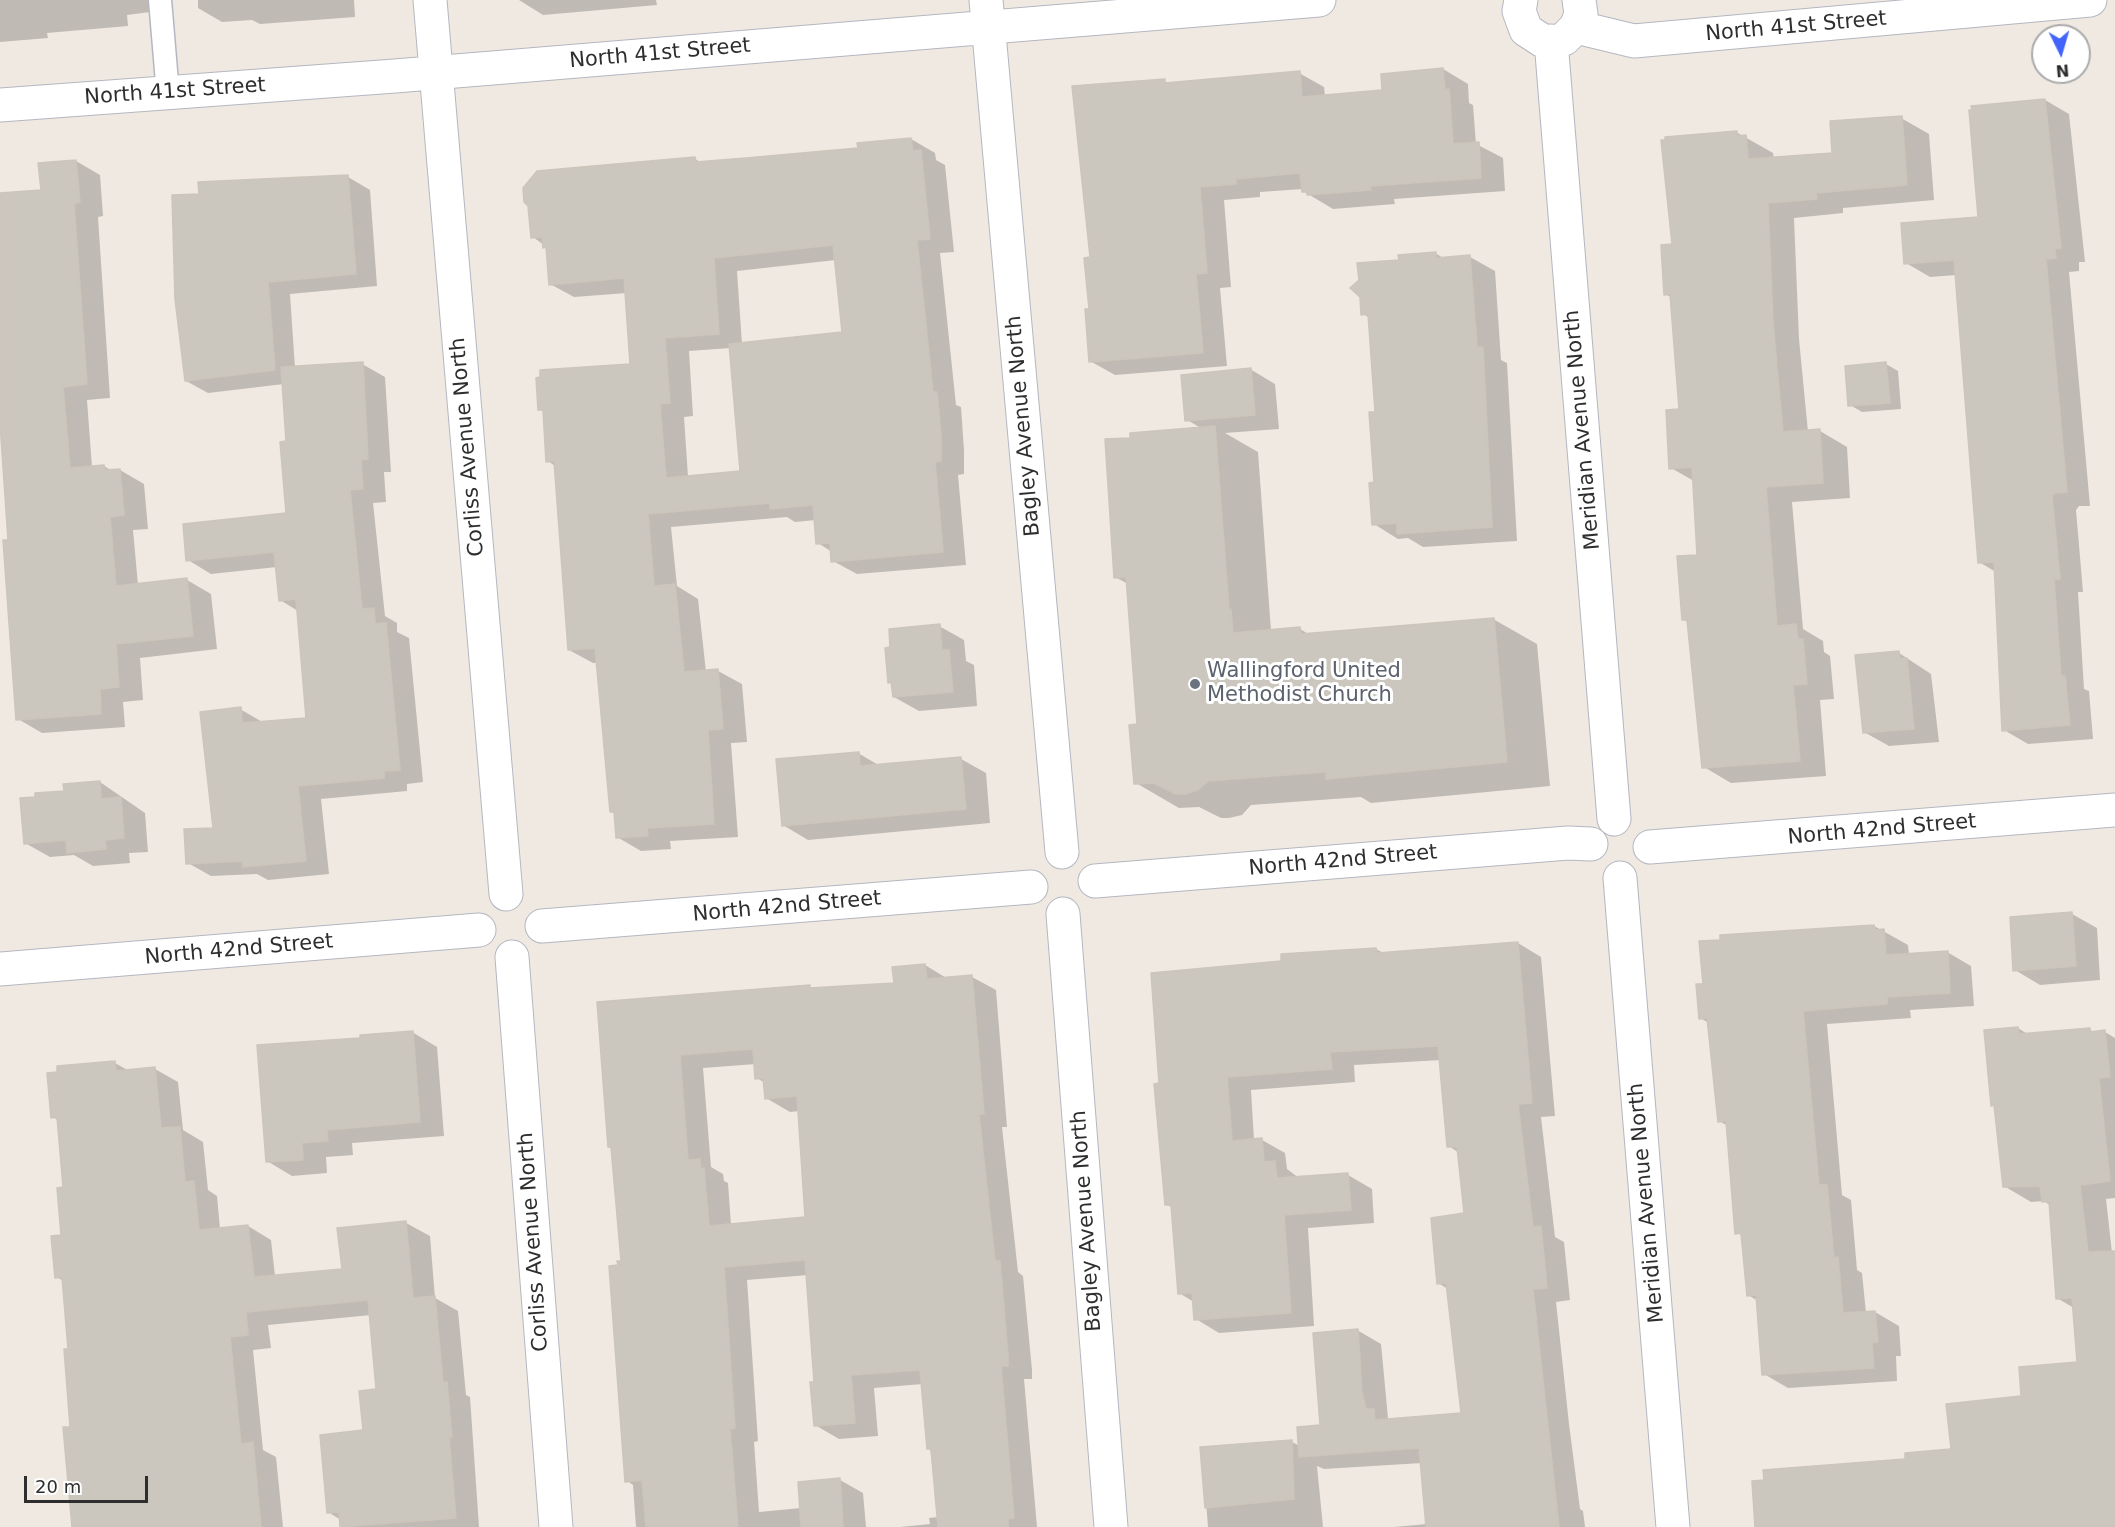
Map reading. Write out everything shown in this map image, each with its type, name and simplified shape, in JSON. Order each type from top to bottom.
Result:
[{"type":"street","name":"Corliss Avenue North","points":[[430,0],[506,894]]},
{"type":"street","name":"North 41st Street","points":[[0,105],[436,72],[987,13],[1319,0]]},
{"type":"street","name":"North 41st Street","points":[[1516,1],[1526,30],[1544,41],[1569,23],[1634,41],[2090,0]]},
{"type":"street","name":"Bagley Avenue North","points":[[987,13],[1062,852]]},
{"type":"street","name":"Meridian Avenue North","points":[[1569,23],[1614,819]]},
{"type":"street","name":"North 42nd Street","points":[[1650,847],[2115,810]]},
{"type":"street","points":[[1614,819],[1624,819],[1641,826],[1647,834],[1650,847],[1647,861],[1634,876],[1620,878],[1604,873],[1596,866],[1592,858],[1591,844],[1598,829],[1614,819]]},
{"type":"street","name":"North 42nd Street","points":[[1095,881],[1568,843],[1591,844]]},
{"type":"street","points":[[1062,852],[1077,854],[1085,860],[1092,868],[1095,881],[1092,897],[1087,905],[1078,912],[1063,914],[1046,910],[1038,902],[1032,888],[1034,871],[1040,862],[1048,856],[1062,852]]},
{"type":"street","name":"Meridian Avenue North","points":[[1620,878],[1673,1527]]},
{"type":"street","name":"North 42nd Street","points":[[542,926],[1032,888]]},
{"type":"street","points":[[506,894],[517,894],[535,905],[542,926],[541,937],[534,947],[527,953],[512,957],[498,955],[489,950],[479,930],[481,913],[487,904],[495,897],[506,894]]},
{"type":"street","name":"Bagley Avenue North","points":[[1063,914],[1111,1527]]},
{"type":"street","name":"North 42nd Street","points":[[0,969],[479,930]]},
{"type":"street","name":"Corliss Avenue North","points":[[512,957],[556,1527]]},
{"type":"lane","points":[[160,0],[168,94]]},
{"type":"building","points":[[1443,68],[1445,90],[1449,89],[1453,144],[1479,142],[1481,178],[1370,186],[1371,190],[1307,195],[1307,192],[1302,192],[1300,173],[1236,179],[1236,184],[1200,187],[1207,273],[1196,274],[1203,353],[1089,362],[1085,309],[1089,309],[1084,258],[1090,257],[1072,86],[1165,79],[1165,83],[1300,71],[1302,97],[1382,90],[1381,74]]},
{"type":"building","points":[[2045,99],[2061,248],[2055,249],[2056,258],[2046,259],[2067,492],[2055,493],[2052,496],[2060,579],[2054,579],[2061,676],[2065,676],[2070,725],[2002,731],[1994,562],[1978,563],[1954,260],[1904,264],[1901,223],[1978,217],[1969,110],[1972,110],[1971,106]]},
{"type":"building","points":[[1902,116],[1907,185],[1816,193],[1817,199],[1768,203],[1773,323],[1783,432],[1820,429],[1823,483],[1766,487],[1777,626],[1796,624],[1798,639],[1803,639],[1807,684],[1793,685],[1800,761],[1702,768],[1687,620],[1682,620],[1677,556],[1697,555],[1692,467],[1669,469],[1666,410],[1679,409],[1670,294],[1664,295],[1661,245],[1672,244],[1661,140],[1665,140],[1665,137],[1737,131],[1737,136],[1746,135],[1748,159],[1832,153],[1830,121]]},
{"type":"building","points":[[911,138],[913,151],[921,150],[930,239],[917,240],[933,392],[937,392],[941,435],[941,461],[935,462],[943,552],[831,562],[830,543],[816,544],[813,505],[770,509],[770,503],[648,514],[654,586],[675,584],[684,672],[718,669],[723,729],[708,730],[714,824],[647,828],[648,836],[616,838],[614,812],[610,812],[595,648],[568,650],[554,461],[546,462],[543,410],[538,410],[536,378],[540,377],[540,370],[630,364],[624,278],[549,285],[546,247],[543,248],[542,237],[531,238],[528,206],[524,202],[523,188],[537,171],[695,157],[696,162],[746,158],[858,148],[857,143]],"holes":[[[833,245],[842,332],[729,344],[740,471],[666,478],[660,404],[670,403],[665,338],[719,334],[714,258]]]},
{"type":"building","points":[[76,160],[80,202],[74,204],[87,384],[63,387],[70,468],[104,465],[105,470],[120,469],[124,515],[110,517],[116,586],[187,578],[193,636],[116,644],[119,687],[100,689],[101,714],[16,720],[3,540],[8,540],[0,423],[0,193],[41,190],[38,163]]},
{"type":"building","points":[[348,175],[356,274],[268,282],[275,370],[185,381],[175,299],[172,195],[199,194],[198,182]]},
{"type":"building","points":[[1436,252],[1436,258],[1470,255],[1477,347],[1483,347],[1492,527],[1397,534],[1397,523],[1372,525],[1369,483],[1374,482],[1369,412],[1375,412],[1368,314],[1361,315],[1360,297],[1350,288],[1359,280],[1357,263],[1399,260],[1398,255]]},
{"type":"building","points":[[363,362],[368,459],[361,460],[363,489],[350,490],[362,609],[374,608],[375,624],[386,623],[400,770],[384,771],[384,778],[298,786],[306,861],[243,867],[242,861],[186,864],[184,829],[213,828],[200,712],[241,707],[242,723],[306,718],[296,599],[279,601],[274,552],[186,561],[183,524],[286,513],[280,442],[286,441],[281,367]]},
{"type":"building","points":[[1886,362],[1890,403],[1848,406],[1845,366]]},
{"type":"building","points":[[1251,368],[1255,415],[1185,421],[1181,375]]},
{"type":"building","points":[[1215,426],[1229,609],[1231,610],[1233,633],[1300,627],[1301,634],[1494,618],[1507,762],[1326,779],[1326,772],[1208,781],[1198,790],[1185,794],[1176,794],[1154,783],[1134,784],[1129,725],[1137,724],[1126,577],[1114,578],[1105,439],[1130,438],[1130,433]]},
{"type":"building","points":[[940,624],[942,650],[949,650],[953,692],[893,697],[891,682],[888,683],[885,648],[890,647],[889,629]]},
{"type":"building","points":[[1899,651],[1900,659],[1907,658],[1914,729],[1863,733],[1855,655]]},
{"type":"building","points":[[859,752],[860,766],[961,757],[966,809],[782,826],[776,759]]},
{"type":"building","points":[[100,781],[101,799],[121,797],[124,838],[105,840],[106,849],[67,853],[66,840],[24,844],[20,798],[35,797],[35,793],[64,791],[63,784]]},
{"type":"building","points":[[2072,912],[2076,966],[2013,971],[2010,917]]},
{"type":"building","points":[[1874,925],[1875,930],[1884,929],[1886,955],[1948,951],[1950,993],[1887,997],[1887,1004],[1803,1011],[1819,1185],[1827,1185],[1834,1258],[1838,1257],[1843,1313],[1875,1311],[1878,1342],[1872,1343],[1874,1368],[1762,1375],[1756,1295],[1747,1296],[1741,1233],[1735,1234],[1726,1121],[1718,1122],[1707,1018],[1699,1019],[1696,984],[1703,984],[1699,941],[1720,940],[1720,935]]},
{"type":"building","points":[[1518,942],[1532,1103],[1518,1104],[1533,1227],[1541,1226],[1547,1288],[1533,1289],[1559,1527],[1426,1527],[1419,1448],[1299,1457],[1297,1427],[1320,1425],[1313,1333],[1358,1329],[1362,1392],[1366,1409],[1374,1409],[1375,1420],[1461,1413],[1446,1283],[1437,1284],[1431,1218],[1464,1213],[1457,1147],[1447,1147],[1438,1046],[1330,1052],[1332,1069],[1227,1077],[1232,1141],[1262,1138],[1264,1162],[1275,1161],[1277,1178],[1348,1173],[1351,1210],[1284,1215],[1291,1313],[1194,1320],[1192,1293],[1178,1294],[1171,1205],[1165,1205],[1154,1084],[1159,1083],[1151,973],[1281,961],[1281,954],[1376,948],[1377,953]]},
{"type":"building","points":[[925,964],[927,979],[972,975],[984,1114],[979,1114],[995,1261],[1000,1261],[1008,1356],[1008,1366],[1001,1366],[1014,1518],[1008,1519],[1008,1527],[938,1527],[931,1449],[927,1449],[920,1370],[851,1375],[855,1423],[814,1426],[810,1382],[814,1382],[805,1260],[724,1267],[735,1428],[730,1429],[738,1527],[646,1527],[642,1480],[625,1482],[609,1266],[618,1265],[617,1261],[621,1261],[611,1147],[608,1147],[597,1002],[810,985],[810,988],[894,983],[892,967]],"holes":[[[753,1049],[755,1079],[763,1078],[765,1099],[797,1096],[805,1217],[709,1226],[704,1168],[701,1169],[700,1159],[688,1160],[680,1055]]]},
{"type":"building","points":[[2018,1027],[2019,1034],[2090,1028],[2090,1032],[2105,1030],[2110,1077],[2099,1078],[2110,1181],[2080,1185],[2088,1252],[2115,1251],[2115,1527],[1755,1527],[1752,1481],[1764,1480],[1763,1470],[1905,1459],[1905,1453],[1951,1449],[1946,1404],[2021,1396],[2019,1367],[2077,1362],[2072,1298],[2056,1299],[2049,1201],[2042,1202],[2040,1186],[2003,1187],[1994,1105],[1991,1106],[1984,1030]]},
{"type":"building","points":[[413,1031],[420,1122],[327,1130],[328,1141],[302,1143],[303,1160],[266,1162],[257,1045],[360,1038],[360,1035]]},
{"type":"building","points":[[115,1061],[116,1071],[155,1067],[161,1128],[180,1127],[185,1182],[194,1181],[199,1230],[248,1225],[254,1277],[342,1269],[337,1228],[406,1221],[413,1298],[435,1296],[443,1383],[447,1382],[456,1518],[340,1527],[339,1512],[327,1513],[320,1435],[363,1430],[359,1391],[376,1389],[368,1300],[246,1312],[248,1335],[230,1337],[241,1444],[253,1442],[261,1527],[72,1527],[63,1427],[70,1427],[64,1349],[68,1349],[62,1277],[55,1278],[51,1236],[61,1235],[57,1188],[63,1187],[57,1117],[51,1118],[47,1073],[57,1072],[57,1066]]},
{"type":"building","points":[[1292,1440],[1294,1499],[1205,1508],[1200,1447]]},
{"type":"building","points":[[840,1478],[843,1527],[801,1527],[798,1482]]},
{"type":"place","name":"Wallingford United Methodist Church","points":[[1195,684]]}]
